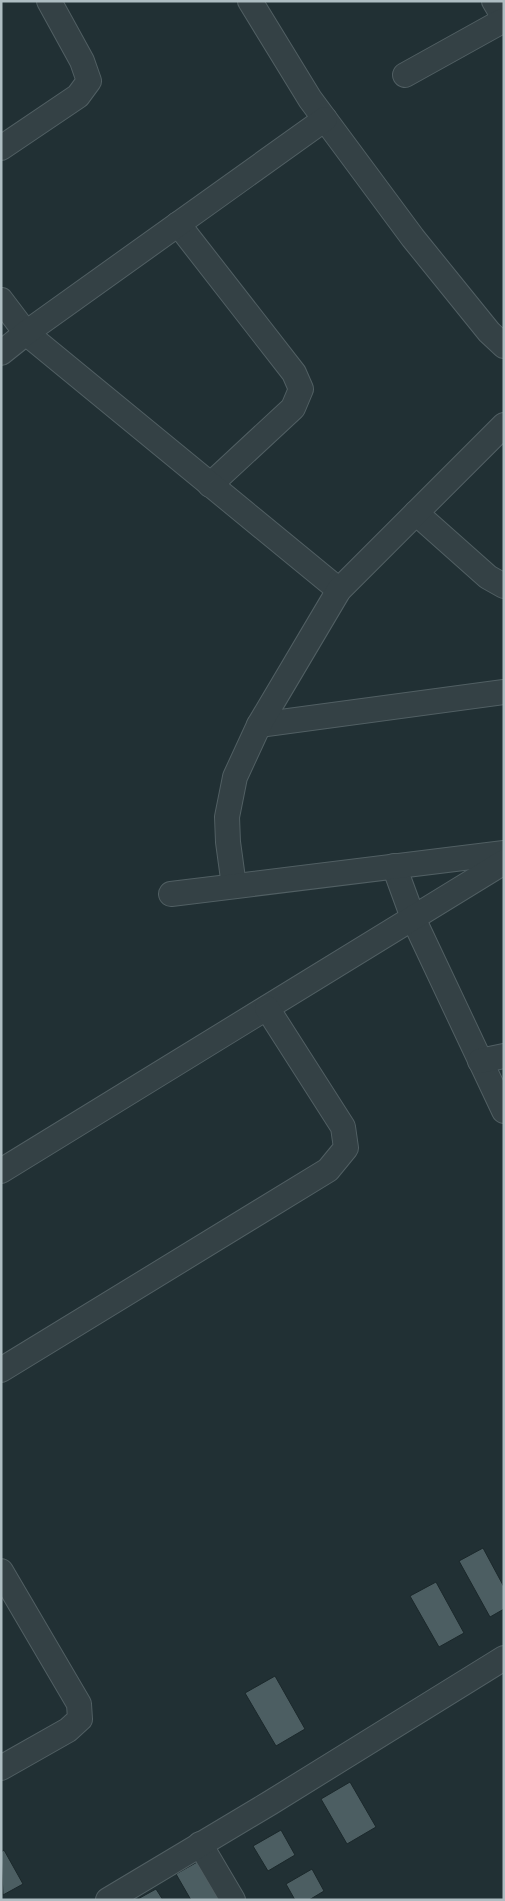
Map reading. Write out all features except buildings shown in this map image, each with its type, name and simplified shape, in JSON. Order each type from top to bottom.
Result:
[{"type":"street","points":[[1,148],[78,96],[89,81],[82,61],[49,1]]},
{"type":"street","points":[[250,1],[310,99],[413,238],[489,332],[504,346]]},
{"type":"street","points":[[405,75],[504,19],[494,1]]},
{"type":"street","points":[[1,353],[26,333],[325,119]]},
{"type":"street","points":[[178,224],[294,373],[301,389],[293,408],[210,485]]},
{"type":"street","points":[[1,300],[26,333],[339,590]]},
{"type":"street","points":[[234,886],[228,842],[228,817],[235,777],[259,725],[339,590],[504,424]]},
{"type":"street","points":[[416,513],[488,577],[504,586]]},
{"type":"street","points":[[259,725],[504,692]]},
{"type":"street","points":[[171,894],[504,853]]},
{"type":"street","points":[[1,1171],[504,862]]},
{"type":"street","points":[[394,866],[413,918],[504,1111]]},
{"type":"street","points":[[1,1370],[328,1170],[346,1148],[343,1127],[267,1008]]},
{"type":"street","points":[[480,1062],[504,1056]]},
{"type":"street","points":[[1,1768],[68,1730],[80,1719],[79,1704],[3,1577]]},
{"type":"street","points":[[108,1900],[270,1803],[504,1658]]},
{"type":"street","points":[[200,1844],[233,1900]]}]
